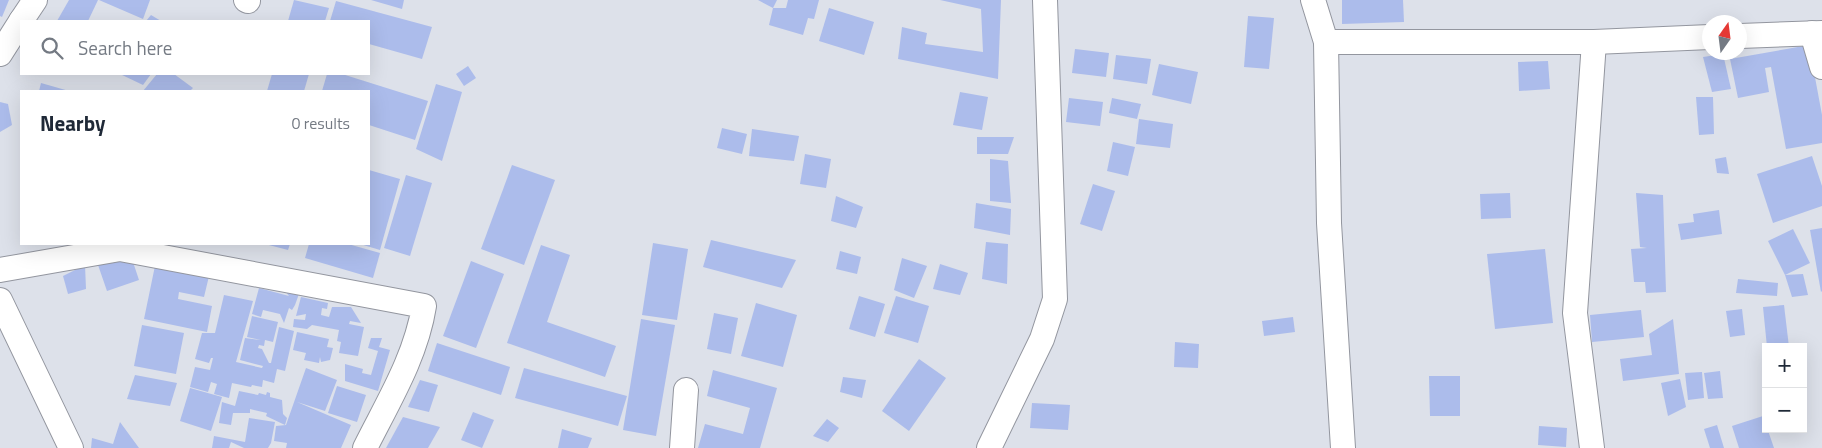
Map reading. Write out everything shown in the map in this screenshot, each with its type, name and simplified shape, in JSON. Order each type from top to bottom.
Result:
[{"type":"street","points":[[22,20],[35,0]]},
{"type":"street","points":[[989,448],[1042,339],[1056,299],[1045,0]]},
{"type":"street","points":[[1313,0],[1326,42],[1329,224],[1343,448]]},
{"type":"street","points":[[0,54],[20,23]]},
{"type":"street","points":[[1747,36],[1817,33],[1822,67]]},
{"type":"street","points":[[1326,42],[1594,42],[1702,37]]},
{"type":"street","points":[[1592,448],[1575,312],[1594,42]]},
{"type":"street","points":[[0,270],[120,249],[424,306],[420,332],[412,354],[366,448]]},
{"type":"street","points":[[0,300],[71,448]]},
{"type":"street","points":[[682,448],[686,390]]},
{"type":"building","points":[[0,0],[9,0],[2,17],[0,16]]},
{"type":"building","points":[[69,0],[98,0],[88,20],[58,20]]},
{"type":"building","points":[[99,0],[150,0],[143,19]]},
{"type":"building","points":[[294,0],[329,8],[325,20],[288,20]]},
{"type":"building","points":[[371,0],[404,0],[402,9]]},
{"type":"building","points":[[758,0],[777,0],[773,8]]},
{"type":"building","points":[[788,0],[819,0],[814,19],[808,18],[803,35],[769,25],[773,8],[786,8]]},
{"type":"building","points":[[940,0],[1001,0],[998,79],[898,59],[902,27],[927,33],[925,44],[983,52],[981,9]]},
{"type":"building","points":[[1342,0],[1403,0],[1404,22],[1342,24]]},
{"type":"building","points":[[336,1],[432,27],[422,59],[370,44],[370,20],[330,20]]},
{"type":"building","points":[[829,8],[874,22],[864,55],[819,41]]},
{"type":"building","points":[[151,15],[159,20],[147,20]]},
{"type":"building","points":[[1248,16],[1274,18],[1269,69],[1244,67]]},
{"type":"building","points":[[1809,45],[1822,115],[1822,143],[1786,149],[1771,67],[1765,68],[1769,92],[1738,98],[1730,60],[1747,60],[1747,56]]},
{"type":"building","points":[[1075,49],[1109,53],[1106,77],[1072,73]]},
{"type":"building","points":[[1116,55],[1151,59],[1147,84],[1113,79]]},
{"type":"building","points":[[1704,60],[1724,60],[1731,89],[1712,92]]},
{"type":"building","points":[[1548,61],[1550,89],[1519,91],[1518,62]]},
{"type":"building","points":[[1159,64],[1198,72],[1191,104],[1152,95]]},
{"type":"building","points":[[468,66],[476,78],[464,86],[456,74]]},
{"type":"building","points":[[122,75],[150,75],[143,85]]},
{"type":"building","points":[[156,75],[175,75],[193,88],[191,90],[144,90]]},
{"type":"building","points":[[272,75],[309,75],[304,90],[267,90]]},
{"type":"building","points":[[327,75],[345,75],[428,101],[415,140],[370,125],[370,90],[322,90]]},
{"type":"building","points":[[41,83],[66,90],[39,90]]},
{"type":"building","points":[[436,84],[462,92],[442,161],[416,149]]},
{"type":"building","points":[[960,92],[988,97],[982,130],[953,125]]},
{"type":"building","points":[[1696,97],[1713,97],[1714,134],[1699,135]]},
{"type":"building","points":[[1069,98],[1103,102],[1100,126],[1066,122]]},
{"type":"building","points":[[1112,98],[1141,104],[1137,119],[1109,113]]},
{"type":"building","points":[[0,102],[8,104],[12,125],[0,132]]},
{"type":"building","points":[[1139,119],[1173,124],[1170,148],[1136,144]]},
{"type":"building","points":[[722,128],[747,134],[742,154],[717,148]]},
{"type":"building","points":[[752,129],[799,136],[794,161],[749,156]]},
{"type":"building","points":[[977,137],[1014,137],[1008,154],[977,154]]},
{"type":"building","points":[[1113,142],[1135,147],[1128,176],[1107,171]]},
{"type":"building","points":[[805,154],[831,159],[826,188],[800,184]]},
{"type":"building","points":[[1812,156],[1822,186],[1822,206],[1773,223],[1757,174]]},
{"type":"building","points":[[1726,157],[1729,174],[1717,173],[1715,159]]},
{"type":"building","points":[[990,159],[1008,161],[1011,203],[990,201]]},
{"type":"building","points":[[512,165],[555,180],[524,265],[481,249]]},
{"type":"building","points":[[370,170],[400,179],[380,250],[363,245],[370,245]]},
{"type":"building","points":[[406,175],[432,183],[410,256],[384,248]]},
{"type":"building","points":[[1093,184],[1115,191],[1102,231],[1080,224]]},
{"type":"building","points":[[1510,193],[1511,218],[1481,219],[1480,194]]},
{"type":"building","points":[[1636,193],[1663,195],[1666,292],[1646,293],[1645,282],[1634,282],[1631,249],[1647,248],[1640,247]]},
{"type":"building","points":[[836,196],[863,207],[856,228],[831,221]]},
{"type":"building","points":[[976,203],[1011,209],[1010,235],[974,228]]},
{"type":"building","points":[[1719,210],[1722,234],[1681,240],[1678,224],[1694,222],[1693,214]]},
{"type":"building","points":[[1822,228],[1822,291],[1821,292],[1810,230]]},
{"type":"building","points":[[1793,229],[1810,263],[1785,275],[1768,241]]},
{"type":"building","points":[[711,240],[796,260],[782,288],[703,267]]},
{"type":"building","points":[[986,242],[1008,244],[1007,284],[982,279]]},
{"type":"building","points":[[653,243],[688,249],[677,320],[642,315]]},
{"type":"building","points":[[269,245],[290,245],[288,250]]},
{"type":"building","points":[[309,245],[352,245],[380,253],[373,278],[305,258]]},
{"type":"building","points":[[541,245],[570,255],[547,322],[616,346],[605,377],[507,343]]},
{"type":"building","points":[[1545,249],[1553,323],[1495,329],[1487,254]]},
{"type":"building","points":[[840,251],[861,257],[857,274],[836,269]]},
{"type":"building","points":[[130,253],[139,280],[107,291],[98,265]]},
{"type":"building","points":[[902,258],[927,266],[914,298],[894,290]]},
{"type":"building","points":[[156,261],[210,272],[204,297],[179,292],[178,299],[212,306],[207,332],[144,319]]},
{"type":"building","points":[[471,261],[504,274],[476,348],[443,336]]},
{"type":"building","points":[[940,264],[968,273],[960,295],[933,289]]},
{"type":"building","points":[[85,265],[86,289],[68,294],[63,276]]},
{"type":"building","points":[[1803,274],[1808,295],[1792,297],[1785,275]]},
{"type":"building","points":[[1738,279],[1778,283],[1777,296],[1736,293]]},
{"type":"building","points":[[259,288],[289,296],[285,291],[300,291],[292,310],[289,308],[284,323],[280,314],[263,310],[261,317],[252,314]]},
{"type":"building","points":[[224,295],[253,301],[236,362],[262,368],[263,366],[240,360],[245,338],[261,340],[247,337],[252,316],[278,322],[273,342],[265,340],[264,346],[259,345],[258,348],[262,349],[269,363],[271,363],[279,327],[294,331],[285,371],[277,369],[274,383],[263,380],[262,387],[252,385],[251,387],[232,383],[229,398],[214,394],[217,384],[211,382],[208,392],[190,387],[195,367],[210,370],[213,358],[211,358],[209,363],[195,359],[202,333],[215,333]]},
{"type":"building","points":[[859,296],[885,304],[875,337],[849,329]]},
{"type":"building","points":[[896,296],[929,306],[918,343],[884,333]]},
{"type":"building","points":[[301,297],[328,303],[327,309],[322,308],[321,315],[329,317],[332,307],[351,307],[361,323],[350,321],[349,324],[364,327],[358,356],[339,353],[341,342],[337,341],[339,330],[312,325],[307,329],[293,327],[294,319],[305,320],[306,314],[296,316]]},
{"type":"building","points":[[756,303],[797,315],[783,367],[741,356]]},
{"type":"building","points":[[1784,305],[1789,343],[1767,343],[1763,307]]},
{"type":"building","points":[[1742,309],[1745,335],[1730,337],[1726,311]]},
{"type":"building","points":[[1641,310],[1644,337],[1592,342],[1590,315]]},
{"type":"building","points":[[714,313],[738,318],[731,354],[707,349]]},
{"type":"building","points":[[1293,317],[1295,332],[1264,336],[1262,321]]},
{"type":"building","points":[[641,319],[675,325],[656,436],[623,430]]},
{"type":"building","points":[[1673,319],[1679,374],[1623,381],[1620,359],[1652,355],[1649,334]]},
{"type":"building","points":[[142,325],[184,333],[176,374],[134,366]]},
{"type":"building","points":[[297,332],[329,339],[327,347],[333,348],[330,360],[321,362],[320,357],[319,363],[304,360],[306,353],[293,350]]},
{"type":"building","points":[[371,338],[382,338],[379,347],[390,350],[378,391],[345,381],[345,364],[363,369],[362,373],[371,375],[378,351],[368,348]]},
{"type":"building","points":[[1175,342],[1199,344],[1198,368],[1174,367]]},
{"type":"building","points":[[437,343],[510,367],[501,395],[428,371]]},
{"type":"building","points":[[919,359],[946,378],[909,431],[882,411]]},
{"type":"building","points":[[306,368],[337,380],[325,411],[297,402],[351,425],[341,448],[286,448],[287,443],[274,441],[276,426],[286,425]]},
{"type":"building","points":[[524,368],[627,396],[618,426],[515,398]]},
{"type":"building","points":[[713,370],[777,388],[760,448],[698,448],[705,424],[743,434],[750,408],[707,396]]},
{"type":"building","points":[[1720,371],[1723,398],[1708,399],[1704,373]]},
{"type":"building","points":[[1702,372],[1704,398],[1688,400],[1685,373]]},
{"type":"building","points":[[135,375],[177,383],[170,406],[127,399]]},
{"type":"building","points":[[1429,376],[1460,376],[1460,416],[1430,416]]},
{"type":"building","points":[[843,377],[866,380],[862,398],[840,392]]},
{"type":"building","points":[[1680,379],[1686,407],[1668,416],[1661,383]]},
{"type":"building","points":[[420,380],[438,385],[429,412],[408,407]]},
{"type":"building","points":[[337,386],[366,395],[357,422],[328,413]]},
{"type":"building","points":[[190,388],[222,397],[211,431],[180,421]]},
{"type":"building","points":[[239,391],[258,395],[259,393],[266,395],[267,392],[270,393],[270,397],[282,400],[283,414],[287,418],[285,425],[266,416],[267,413],[250,409],[250,413],[233,413],[231,425],[219,423],[222,402],[235,406]]},
{"type":"building","points":[[1032,403],[1070,405],[1068,430],[1030,428]]},
{"type":"building","points":[[473,412],[494,420],[482,448],[461,440]]},
{"type":"building","points":[[1762,416],[1762,433],[1769,433],[1774,448],[1739,448],[1732,426]]},
{"type":"building","points":[[403,417],[440,427],[428,448],[386,448]]},
{"type":"building","points":[[249,418],[275,422],[271,443],[268,448],[244,448],[231,442],[229,448],[212,448],[214,436],[245,442]]},
{"type":"building","points":[[827,419],[839,428],[828,442],[813,436]]},
{"type":"building","points":[[120,422],[139,448],[91,448],[92,438],[113,444]]},
{"type":"building","points":[[1717,425],[1724,448],[1710,448],[1704,429]]},
{"type":"building","points":[[1539,426],[1567,428],[1566,447],[1538,445]]},
{"type":"building","points":[[562,429],[592,438],[588,448],[558,448]]}]
